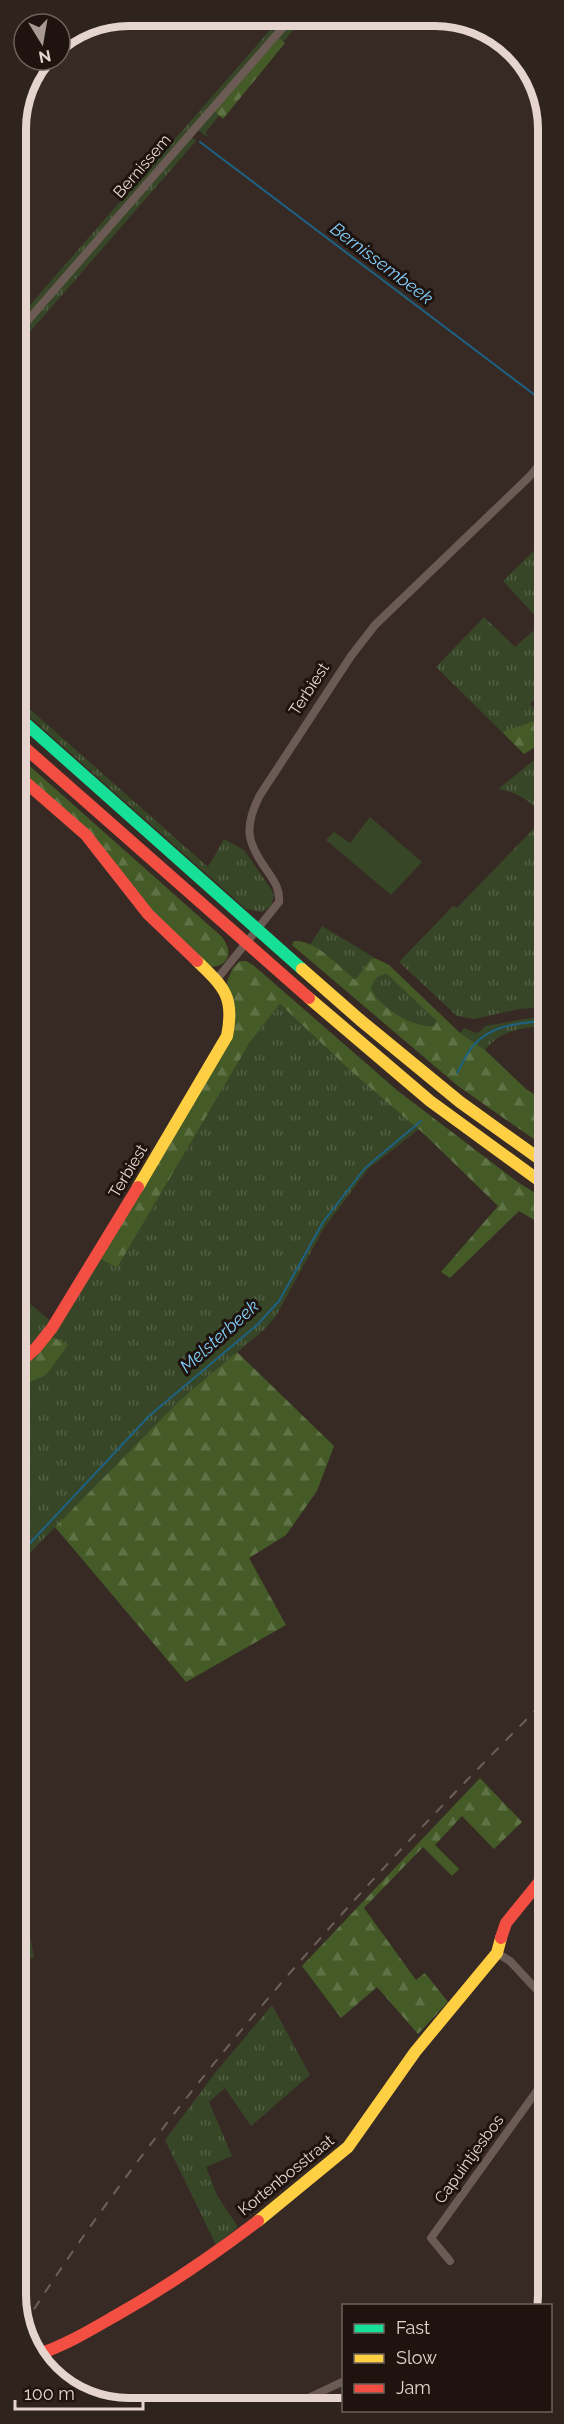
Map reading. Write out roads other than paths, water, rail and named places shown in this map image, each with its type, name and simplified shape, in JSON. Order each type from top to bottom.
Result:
[{"type":"street","name":"Bernissem","points":[[26,322],[284,26]]},
{"type":"street","name":"Terbiest","points":[[217,978],[272,913],[279,898],[278,888],[257,857],[248,833],[253,809],[260,795],[351,656],[375,625],[538,467]]},
{"type":"street","points":[[26,724],[359,1019],[460,1102],[538,1158]]},
{"type":"street","points":[[26,749],[366,1049],[434,1104],[538,1180]]},
{"type":"street","name":"Terbiest","points":[[26,782],[86,835],[148,914],[217,978],[225,992],[230,1009],[227,1036],[48,1336],[26,1358]]},
{"type":"street","name":"Kortenbosstraat","points":[[42,2352],[69,2342],[185,2274],[235,2238],[348,2147],[415,2052],[497,1953],[506,1923],[538,1884]]},
{"type":"street","points":[[497,1953],[510,1962],[538,1991]]},
{"type":"street","name":"Capuintjesbos","points":[[450,2261],[431,2238],[538,2089]]},
{"type":"street","points":[[309,2398],[342,2382]]},
{"type":"waterway","name":"Bernissembeek","points":[[200,142],[538,397]]},
{"type":"waterway","name":"Melsterbeek","points":[[457,1073],[471,1048],[481,1038],[508,1026],[538,1021]]},
{"type":"waterway","name":"Melsterbeek","points":[[26,1547],[149,1416],[258,1324],[279,1301],[323,1222],[365,1168],[421,1121]]},
{"type":"railway","points":[[28,2318],[140,2158],[269,1998],[406,1844],[538,1708]]}]
